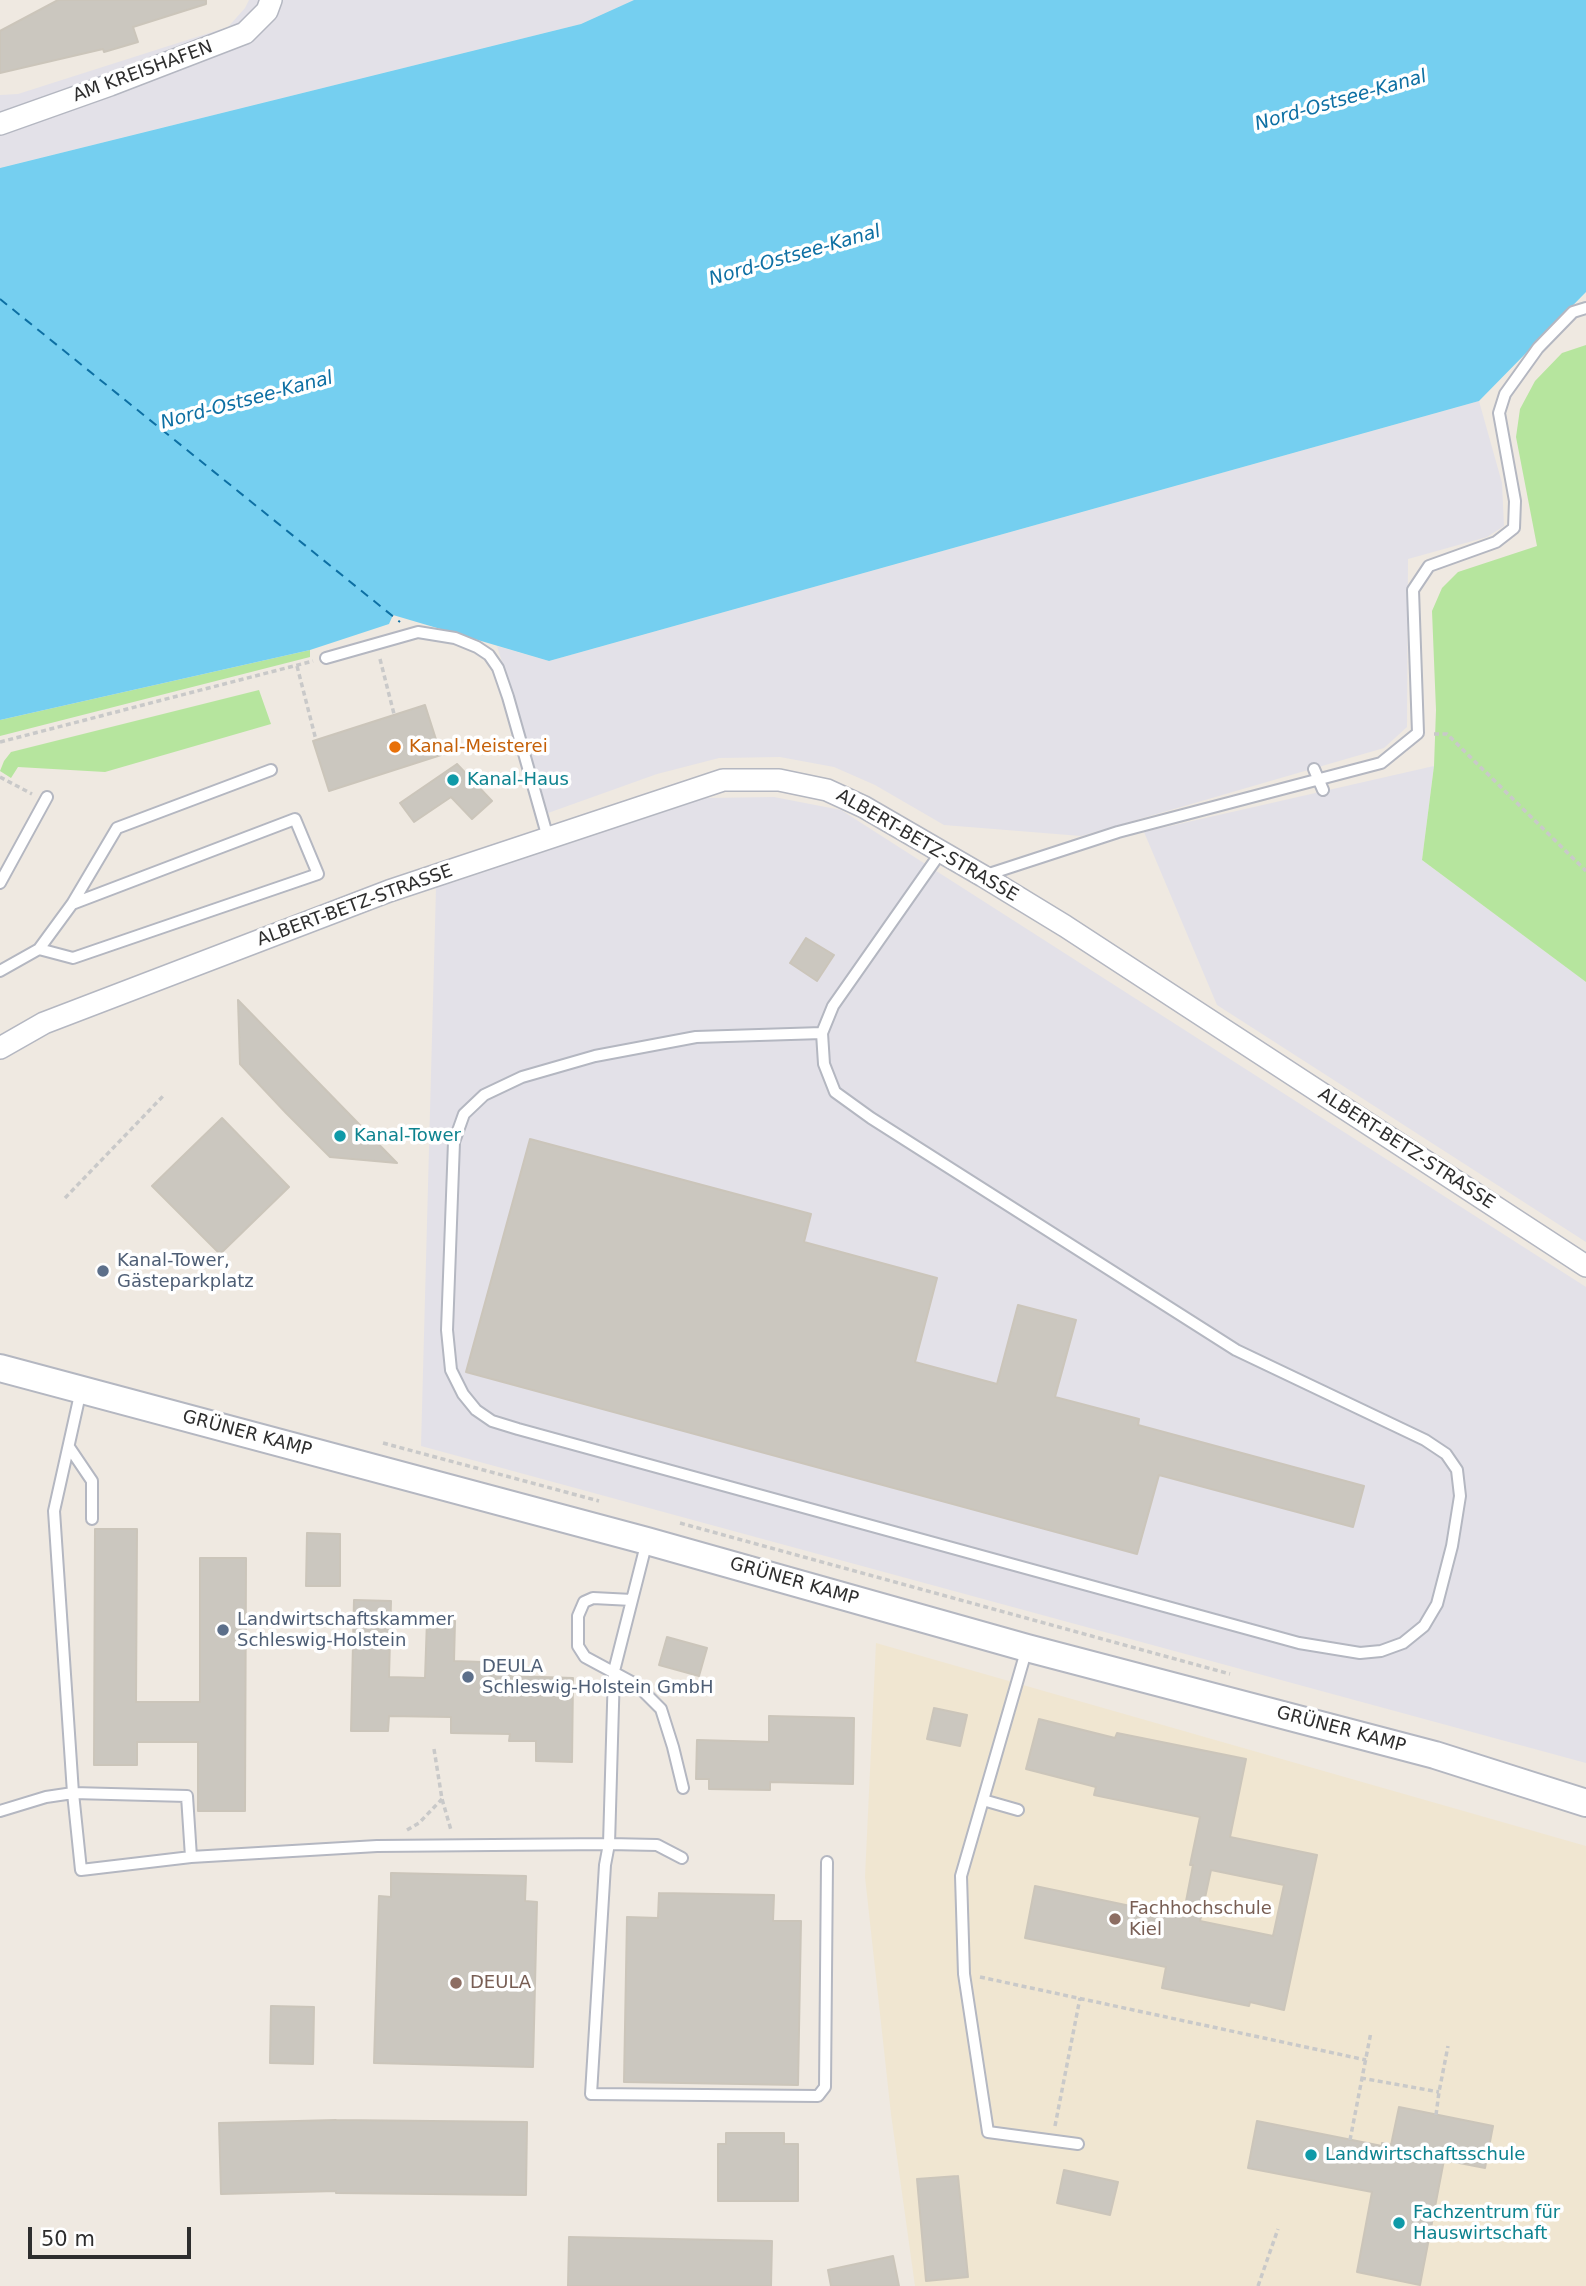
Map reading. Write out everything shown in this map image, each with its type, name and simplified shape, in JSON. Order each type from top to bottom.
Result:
[{"type":"street","name":"AM KREISHAFEN","points":[[0,124],[245,33],[267,11],[271,0]]},
{"type":"street","name":"ALBERT-BETZ-STRASSE","points":[[0,1048],[44,1023],[388,891],[723,780],[779,780],[827,790],[863,807],[983,876],[1065,926],[1586,1265]]},
{"type":"street","name":"GRÜNER KAMP","points":[[0,1368],[646,1541],[1027,1648],[1434,1755],[1586,1803]]},
{"type":"lane","points":[[983,876],[1118,832],[1381,763],[1418,733],[1413,590],[1429,566],[1496,542],[1514,528],[1515,501],[1499,413],[1505,394],[1538,348],[1573,312],[1586,308]]},
{"type":"lane","points":[[326,658],[418,632],[456,638],[489,655],[498,668],[509,697],[548,838]]},
{"type":"lane","points":[[0,971],[39,949],[72,904],[117,828],[271,770]]},
{"type":"lane","points":[[0,883],[46,799]]},
{"type":"lane","points":[[39,949],[73,958],[318,874],[295,819],[72,904]]},
{"type":"lane","points":[[822,1033],[696,1037],[595,1056],[522,1077],[484,1095],[464,1114],[454,1142],[447,1330],[452,1370],[463,1394],[476,1410],[492,1421],[518,1429],[1299,1643],[1360,1653],[1381,1651],[1403,1643],[1424,1626],[1437,1604],[1452,1546],[1460,1496],[1457,1470],[1446,1454],[1425,1440],[1236,1350],[835,1093],[824,1064],[822,1033],[833,1006],[941,852]]},
{"type":"lane","points":[[81,1389],[54,1511],[73,1793],[81,1870],[191,1857],[377,1846],[657,1845],[682,1858]]},
{"type":"lane","points":[[69,1447],[92,1481],[92,1519]]},
{"type":"lane","points":[[646,1541],[614,1671],[608,1844],[591,2094],[818,2095],[825,2087],[827,1862]]},
{"type":"lane","points":[[632,1600],[593,1598],[584,1602],[580,1608],[578,1646],[580,1653],[590,1661],[637,1685],[661,1709],[683,1788]]},
{"type":"lane","points":[[1027,1648],[961,1876],[964,1974],[988,2132],[1078,2144]]},
{"type":"lane","points":[[0,1811],[46,1797],[73,1793],[187,1796],[191,1857]]},
{"type":"lane","points":[[984,1800],[1018,1810]]},
{"type":"path","points":[[376,645],[394,714]]},
{"type":"path","points":[[0,742],[326,658]]},
{"type":"path","points":[[297,666],[316,740]]},
{"type":"path","points":[[1418,733],[1447,734],[1586,871]]},
{"type":"path","points":[[0,777],[46,799]]},
{"type":"path","points":[[65,1198],[165,1094]]},
{"type":"path","points":[[434,1749],[442,1799],[456,1845]]},
{"type":"path","points":[[377,1846],[419,1823],[442,1799]]},
{"type":"path","points":[[964,1974],[1366,2060]]},
{"type":"path","points":[[1052,2141],[1080,1998]]},
{"type":"path","points":[[1350,2140],[1371,2032]]},
{"type":"path","points":[[1436,2115],[1448,2046]]},
{"type":"path","points":[[1361,2078],[1438,2092]]},
{"type":"path","points":[[1258,2286],[1278,2229]]},
{"type":"shaded area","points":[[249,0],[634,0],[581,24],[0,168],[0,95],[18,94],[228,27]]},
{"type":"shaded area","points":[[1479,401],[1502,483],[1504,526],[1487,537],[1408,559],[1407,727],[1384,748],[1081,836],[944,825],[875,785],[834,767],[780,757],[719,758],[657,774],[548,813],[497,646],[549,661]]},
{"type":"shaded area","points":[[1434,766],[1422,860],[1586,982],[1586,1242],[1217,1005],[1144,832]]},
{"type":"shaded area","points":[[774,797],[841,810],[1586,1287],[1586,1763],[421,1446],[436,888],[706,798]]},
{"type":"shaded area","points":[[876,1643],[1586,1846],[1586,2286],[915,2286],[891,2114],[865,1877]]},
{"type":"green space","points":[[1586,345],[1586,982],[1422,860],[1434,766],[1436,710],[1432,611],[1442,588],[1458,572],[1537,546],[1516,437],[1520,409],[1535,381],[1562,353]]},
{"type":"green space","points":[[310,650],[310,657],[0,736],[0,720]]},
{"type":"green space","points":[[259,690],[271,724],[105,772],[18,767],[11,778],[0,771],[11,752]]},
{"type":"water","name":"Nord-Ostsee-Kanal","points":[[634,0],[1586,0],[1586,292],[1479,401],[549,661],[393,615],[389,624],[310,650],[0,720],[0,168],[581,24]]},
{"type":"building","points":[[58,0],[206,0],[206,4],[133,27],[138,42],[104,52],[103,49],[0,73],[0,31]]},
{"type":"building","points":[[425,705],[441,755],[329,791],[313,741]]},
{"type":"building","name":"Kanal-Haus","points":[[457,764],[492,801],[472,819],[451,797],[414,822],[400,803]]},
{"type":"building","points":[[806,938],[834,955],[817,981],[790,963]]},
{"type":"building","points":[[238,1000],[397,1163],[330,1157],[286,1113],[240,1064]]},
{"type":"building","points":[[222,1118],[289,1187],[220,1254],[152,1186]]},
{"type":"building","points":[[530,1139],[811,1214],[804,1242],[937,1278],[915,1362],[997,1384],[1018,1305],[1076,1320],[1055,1397],[1139,1419],[1138,1425],[1364,1486],[1353,1527],[1159,1475],[1137,1554],[466,1372]]},
{"type":"building","name":"Landwirtschaftskammer Schleswig-Holstein","points":[[95,1529],[137,1529],[136,1702],[200,1702],[200,1558],[246,1558],[245,1811],[198,1811],[198,1742],[137,1742],[137,1765],[94,1765]]},
{"type":"building","points":[[307,1533],[340,1534],[340,1586],[306,1586]]},
{"type":"building","points":[[354,1600],[391,1601],[389,1677],[425,1678],[427,1620],[455,1621],[454,1661],[511,1663],[511,1676],[573,1678],[572,1762],[536,1761],[536,1741],[509,1741],[510,1734],[451,1733],[451,1717],[389,1716],[388,1731],[351,1731]]},
{"type":"building","points":[[667,1637],[707,1648],[699,1676],[659,1665]]},
{"type":"building","points":[[934,1708],[967,1715],[960,1746],[927,1739]]},
{"type":"building","points":[[769,1716],[854,1718],[853,1784],[770,1782],[770,1790],[709,1789],[709,1779],[696,1779],[697,1740],[769,1742]]},
{"type":"building","name":"Fachhochschule Kiel","points":[[1039,1719],[1115,1738],[1117,1733],[1246,1759],[1230,1837],[1317,1855],[1284,2010],[1250,2002],[1249,2006],[1162,1988],[1166,1967],[1025,1938],[1035,1886],[1183,1917],[1200,1817],[1094,1795],[1096,1787],[1026,1769]],"holes":[[[1211,1870],[1284,1885],[1273,1936],[1200,1921]]]},
{"type":"building","name":"DEULA","points":[[391,1873],[526,1876],[525,1901],[537,1902],[533,2067],[374,2063],[379,1896],[391,1897]]},
{"type":"building","points":[[659,1893],[774,1895],[773,1921],[801,1921],[798,2085],[624,2082],[627,1917],[658,1918]]},
{"type":"building","points":[[271,2006],[314,2007],[313,2064],[270,2063]]},
{"type":"building","name":"Fachzentrum für Hauswirtschaft","points":[[1399,2107],[1493,2126],[1485,2168],[1444,2160],[1420,2285],[1357,2272],[1372,2192],[1248,2168],[1257,2121],[1382,2146],[1382,2143],[1391,2145]]},
{"type":"building","points":[[336,2120],[527,2122],[526,2195],[336,2191],[221,2194],[219,2123]]},
{"type":"building","points":[[726,2133],[784,2133],[784,2144],[798,2144],[798,2201],[718,2201],[718,2144],[726,2144]]},
{"type":"building","points":[[1064,2170],[1118,2182],[1110,2215],[1057,2203]]},
{"type":"building","points":[[958,2176],[968,2277],[926,2281],[917,2179]]},
{"type":"building","points":[[569,2237],[772,2241],[771,2286],[568,2286]]},
{"type":"building","points":[[893,2256],[899,2286],[831,2286],[828,2270]]},
{"type":"ferry route","points":[[0,299],[400,622]]},
{"type":"place","name":"Kanal-Meisterei","points":[[395,747]]},
{"type":"place","name":"Kanal-Haus","points":[[453,780]]},
{"type":"place","name":"Kanal-Tower","points":[[340,1136]]},
{"type":"place","name":"Kanal-Tower, Gästeparkplatz","points":[[103,1271]]},
{"type":"place","name":"Landwirtschaftskammer Schleswig-Holstein","points":[[223,1630]]},
{"type":"place","name":"DEULA Schleswig-Holstein GmbH","points":[[468,1677]]},
{"type":"place","name":"Fachhochschule Kiel","points":[[1115,1919]]},
{"type":"place","name":"DEULA","points":[[456,1983]]},
{"type":"place","name":"Landwirtschaftsschule","points":[[1311,2155]]},
{"type":"place","name":"Fachzentrum für Hauswirtschaft","points":[[1399,2223]]}]
